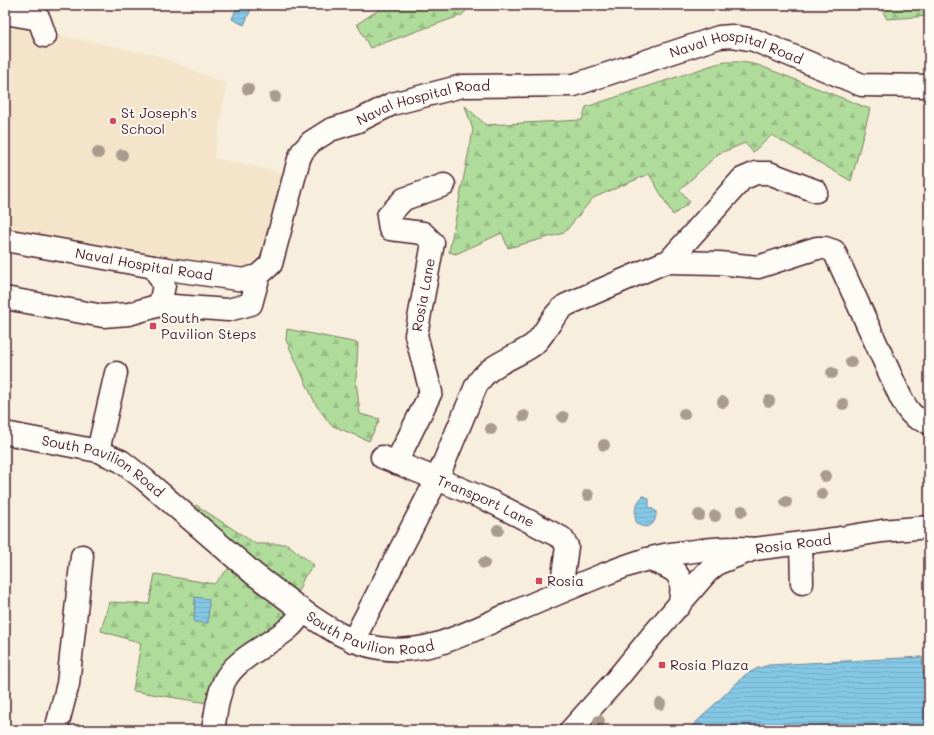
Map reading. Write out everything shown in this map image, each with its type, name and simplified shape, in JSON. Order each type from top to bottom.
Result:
[{"type":"street","points":[[5,13],[39,19],[46,36]]},
{"type":"street","name":"Naval Hospital Road","points":[[5,240],[154,267],[244,280],[259,275],[271,264],[299,158],[311,142],[330,130],[358,120],[392,104],[462,86],[574,85],[719,37],[732,36],[754,40],[862,85],[929,86]]},
{"type":"street","points":[[668,262],[742,179],[756,174],[769,173],[816,191]]},
{"type":"street","name":"Rosia Lane","points":[[437,479],[389,460],[431,392],[416,335],[433,243],[423,233],[390,229],[388,216],[404,199],[444,186]]},
{"type":"street","points":[[437,479],[476,386],[486,373],[533,344],[556,314],[566,305],[668,262],[719,263],[758,267],[817,248],[825,248],[834,251],[900,398],[911,413],[917,418],[925,420],[929,423]]},
{"type":"street","points":[[154,267],[164,285],[160,305]]},
{"type":"street","points":[[5,298],[103,316],[129,314],[160,305],[228,310],[252,304],[259,275]]},
{"type":"street","points":[[98,451],[116,373]]},
{"type":"street","name":"South Pavilion Road","points":[[5,433],[98,451],[114,457],[133,470],[254,574],[303,611],[338,634],[353,641],[373,647],[396,650],[422,648],[448,641],[564,590],[646,559],[674,553],[729,547],[754,549]]},
{"type":"street","name":"Transport Lane","points":[[353,641],[437,479],[492,502],[562,538],[567,546],[563,576],[564,590]]},
{"type":"street","name":"Rosia Road","points":[[571,730],[616,680],[651,637],[708,572],[718,563],[754,549],[801,544],[929,524]]},
{"type":"street","points":[[801,544],[802,583]]},
{"type":"street","points":[[56,730],[68,684],[82,556]]},
{"type":"street","points":[[646,559],[670,568],[677,573],[682,586],[679,606]]},
{"type":"street","points":[[213,730],[220,693],[224,681],[229,674],[241,663],[288,629],[303,611]]},
{"type":"shaded area","name":"St Joseph's School","points":[[5,25],[153,54],[227,84],[214,158],[286,173],[267,260],[241,273],[5,230]]},
{"type":"green space","points":[[381,5],[472,5],[462,15],[370,48],[357,24],[380,9]]},
{"type":"green space","points":[[873,5],[929,5],[929,16],[887,19],[880,7]]},
{"type":"green space","points":[[726,62],[742,62],[758,65],[870,109],[851,181],[772,135],[753,152],[745,143],[718,154],[680,190],[690,202],[673,215],[649,174],[593,198],[564,233],[508,248],[502,233],[456,254],[449,252],[473,130],[465,106],[486,125],[582,120],[586,107]]},
{"type":"green space","points":[[287,329],[358,343],[356,380],[360,414],[380,419],[369,441],[331,425],[316,405],[286,340]]},
{"type":"green space","points":[[196,505],[256,544],[287,544],[314,565],[304,577],[289,615],[207,703],[133,691],[141,643],[101,631],[109,602],[149,604],[155,574],[214,584],[242,554],[190,513]]},
{"type":"water","points":[[238,5],[253,5],[244,25],[232,19]]},
{"type":"water","points":[[643,496],[649,499],[649,507],[656,511],[655,520],[653,523],[645,527],[637,524],[635,517],[637,506]]},
{"type":"water","points":[[195,597],[209,599],[208,623],[194,622]]},
{"type":"water","points":[[922,657],[923,672],[929,682],[929,730],[688,730],[745,675],[756,669],[769,665]]},
{"type":"place","name":"St Joseph's School","points":[[113,121]]},
{"type":"place","name":"South Pavilion Steps","points":[[153,326]]},
{"type":"place","name":"Rosia","points":[[539,581]]},
{"type":"place","name":"Rosia Plaza","points":[[662,665]]}]
